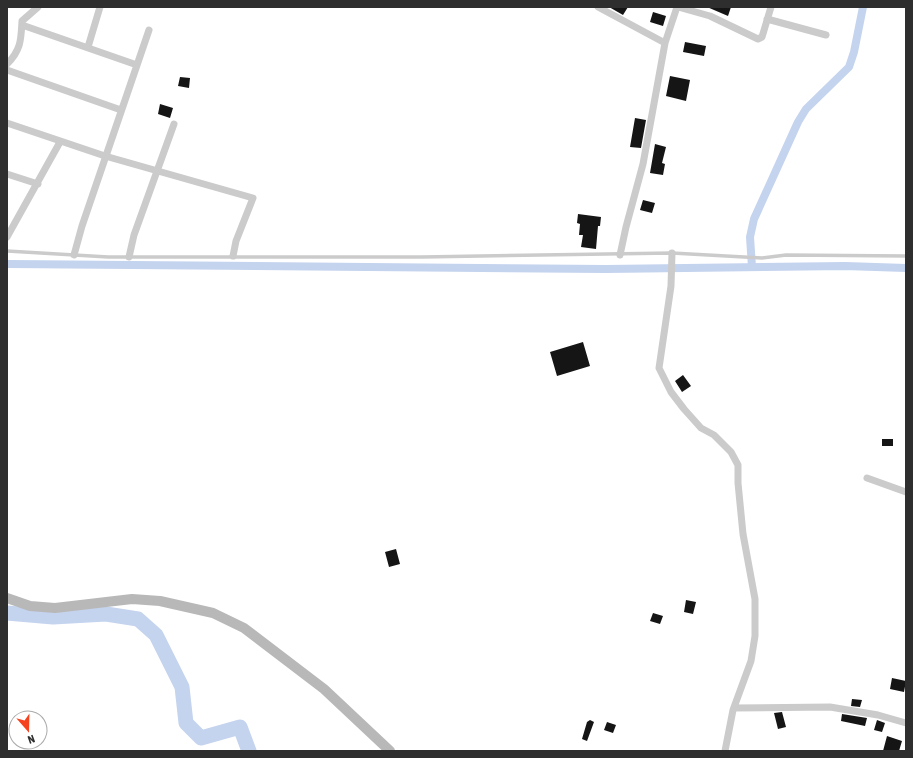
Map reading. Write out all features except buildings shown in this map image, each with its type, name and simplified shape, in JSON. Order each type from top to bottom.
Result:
[{"type":"street","points":[[7,64],[17,54],[21,39],[22,21],[38,7]]},
{"type":"street","points":[[88,48],[100,7]]},
{"type":"street","points":[[598,7],[665,43]]},
{"type":"street","points":[[620,255],[643,164],[665,43],[678,7],[710,16],[754,39],[762,37],[770,7]]},
{"type":"street","points":[[767,19],[826,35]]},
{"type":"street","points":[[22,25],[137,64]]},
{"type":"street","points":[[74,255],[105,156],[149,30]]},
{"type":"street","points":[[7,70],[121,110]]},
{"type":"street","points":[[7,123],[105,156],[253,198],[236,241],[233,256]]},
{"type":"street","points":[[129,257],[134,235],[156,170],[174,124]]},
{"type":"street","points":[[7,237],[38,184],[60,142]]},
{"type":"street","points":[[7,174],[38,184]]},
{"type":"street","points":[[671,255],[670,286],[659,368],[671,392],[684,409],[701,428],[714,435],[730,452],[738,465],[742,527],[755,599],[751,661],[734,708],[725,751]]},
{"type":"street","points":[[867,478],[906,492]]},
{"type":"street","points":[[7,598],[30,606],[55,608],[126,600],[153,601],[213,614],[244,628],[313,680],[390,751]]},
{"type":"street","points":[[734,708],[830,707],[878,714],[906,723]]},
{"type":"lane","points":[[7,251],[129,257],[671,255],[762,258],[786,255],[906,256]]},
{"type":"waterway","points":[[752,267],[750,237],[754,219],[798,122],[806,109],[849,67],[854,52],[863,7]]},
{"type":"waterway","points":[[7,264],[606,269],[845,266],[906,268]]},
{"type":"waterway","points":[[7,613],[53,617],[106,614],[138,619],[156,635],[182,687],[186,723],[201,738],[240,727],[249,751]]}]
